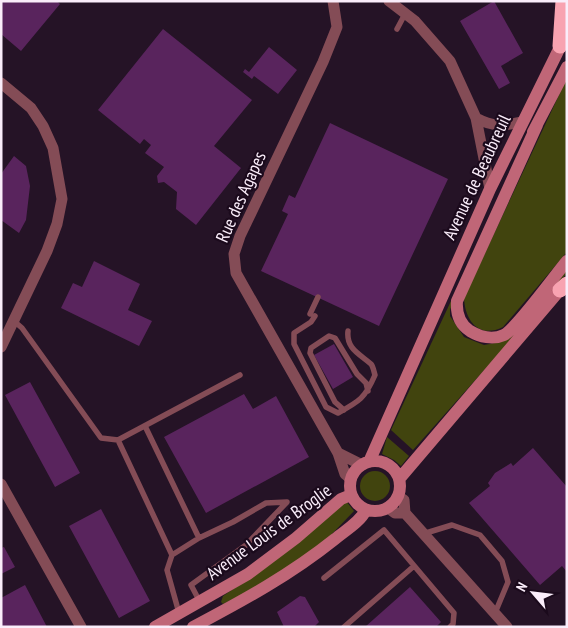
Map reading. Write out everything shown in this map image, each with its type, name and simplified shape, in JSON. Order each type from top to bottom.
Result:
[{"type":"highway","points":[[563,1],[563,40]]},
{"type":"main road","name":"Avenue de Beaubreuil","points":[[365,463],[490,188],[563,40]]},
{"type":"main road","name":"Avenue de Beaubreuil","points":[[424,336],[567,67]]},
{"type":"main road","points":[[537,125],[458,301],[457,310],[461,323],[473,333],[488,337],[506,334],[567,261]]},
{"type":"main road","points":[[400,478],[565,285]]},
{"type":"main road","points":[[380,461],[389,464],[400,478],[401,492],[388,508],[374,512],[366,510],[355,503],[351,495],[351,478],[365,463],[380,461]]},
{"type":"main road","name":"Avenue Louis de Broglie","points":[[155,627],[248,574],[296,538],[341,499],[351,495]]},
{"type":"main road","points":[[193,627],[276,582],[346,531],[366,510]]},
{"type":"street","name":"Rue des Agapes","points":[[333,1],[337,27],[323,62],[240,236],[234,254],[236,273],[338,452],[345,474],[351,478]]},
{"type":"street","points":[[389,1],[405,14],[450,61],[476,118],[490,188]]},
{"type":"street","points":[[1,84],[31,108],[43,126],[53,148],[62,199],[47,251],[1,347]]},
{"type":"street","points":[[476,118],[491,126],[521,122]]},
{"type":"street","points":[[338,452],[365,463]]},
{"type":"street","points":[[1,484],[78,625]]},
{"type":"street","points":[[398,496],[404,500],[405,513],[426,533],[507,627]]},
{"type":"street","points":[[388,508],[395,513],[405,513]]},
{"type":"lane","points":[[397,30],[405,14]]},
{"type":"lane","points":[[318,298],[311,322],[294,333],[294,344],[326,407],[338,413],[356,404],[368,390],[375,375],[372,364],[353,349],[347,338],[348,332]]},
{"type":"lane","points":[[14,321],[22,328],[100,438],[118,440],[240,375]]},
{"type":"lane","points":[[344,410],[334,402],[310,353],[311,348],[329,336],[335,338],[357,374],[366,383],[368,390]]},
{"type":"lane","points":[[145,426],[200,538]]},
{"type":"lane","points":[[118,440],[172,555]]},
{"type":"lane","points":[[179,614],[167,570],[172,555],[266,503],[287,502],[246,545],[191,585],[200,602]]},
{"type":"lane","points":[[426,533],[452,525],[480,535],[502,560],[508,582],[495,613]]},
{"type":"lane","points":[[324,578],[384,530],[454,613],[453,624],[450,627]]},
{"type":"lane","points":[[344,627],[414,566]]},
{"type":"shaded area","points":[[567,78],[567,252],[503,327],[487,331],[480,329],[470,320],[464,298]]},
{"type":"shaded area","points":[[490,217],[450,310],[450,316],[464,337],[484,345],[501,342],[567,267],[567,273],[510,341],[413,450],[391,430]]},
{"type":"shaded area","points":[[387,437],[409,456],[401,466],[382,454]]},
{"type":"shaded area","points":[[375,471],[385,476],[390,486],[385,496],[375,501],[365,496],[360,486],[365,476]]},
{"type":"shaded area","points":[[346,501],[354,511],[330,536],[281,575],[223,604],[221,602],[223,596],[273,562]]},
{"type":"building","points":[[1,1],[57,1],[60,4],[21,51],[1,34]]},
{"type":"building","points":[[494,1],[523,53],[501,66],[510,83],[499,89],[460,21]]},
{"type":"building","points":[[163,29],[252,100],[214,146],[241,168],[196,225],[176,209],[177,192],[164,182],[158,183],[157,176],[164,167],[145,153],[151,145],[144,139],[140,144],[98,110]]},
{"type":"building","points":[[269,47],[297,70],[278,94],[254,76],[252,79],[243,72],[245,69],[249,72]]},
{"type":"building","points":[[330,123],[448,179],[379,326],[261,271],[288,214],[282,211],[289,195],[295,198]]},
{"type":"building","points":[[14,156],[26,166],[30,186],[26,220],[19,233],[1,220],[1,174]]},
{"type":"building","points":[[94,261],[140,284],[128,310],[152,321],[139,346],[61,308],[73,283],[82,287]]},
{"type":"building","points":[[334,344],[353,377],[333,389],[314,355]]},
{"type":"building","points":[[30,382],[80,473],[55,487],[5,395]]},
{"type":"building","points":[[244,394],[253,409],[276,396],[309,457],[206,513],[164,437]]},
{"type":"building","points":[[533,448],[567,487],[567,572],[562,566],[540,585],[469,503],[490,486],[488,483],[495,473],[511,463],[513,466]]},
{"type":"building","points":[[101,509],[150,601],[119,618],[69,526]]},
{"type":"building","points":[[4,547],[15,567],[1,574],[1,548]]},
{"type":"building","points":[[25,585],[47,627],[1,627],[1,598]]},
{"type":"building","points":[[410,587],[441,622],[436,627],[365,627]]},
{"type":"building","points":[[300,596],[305,597],[319,622],[314,627],[284,627],[277,612]]}]
